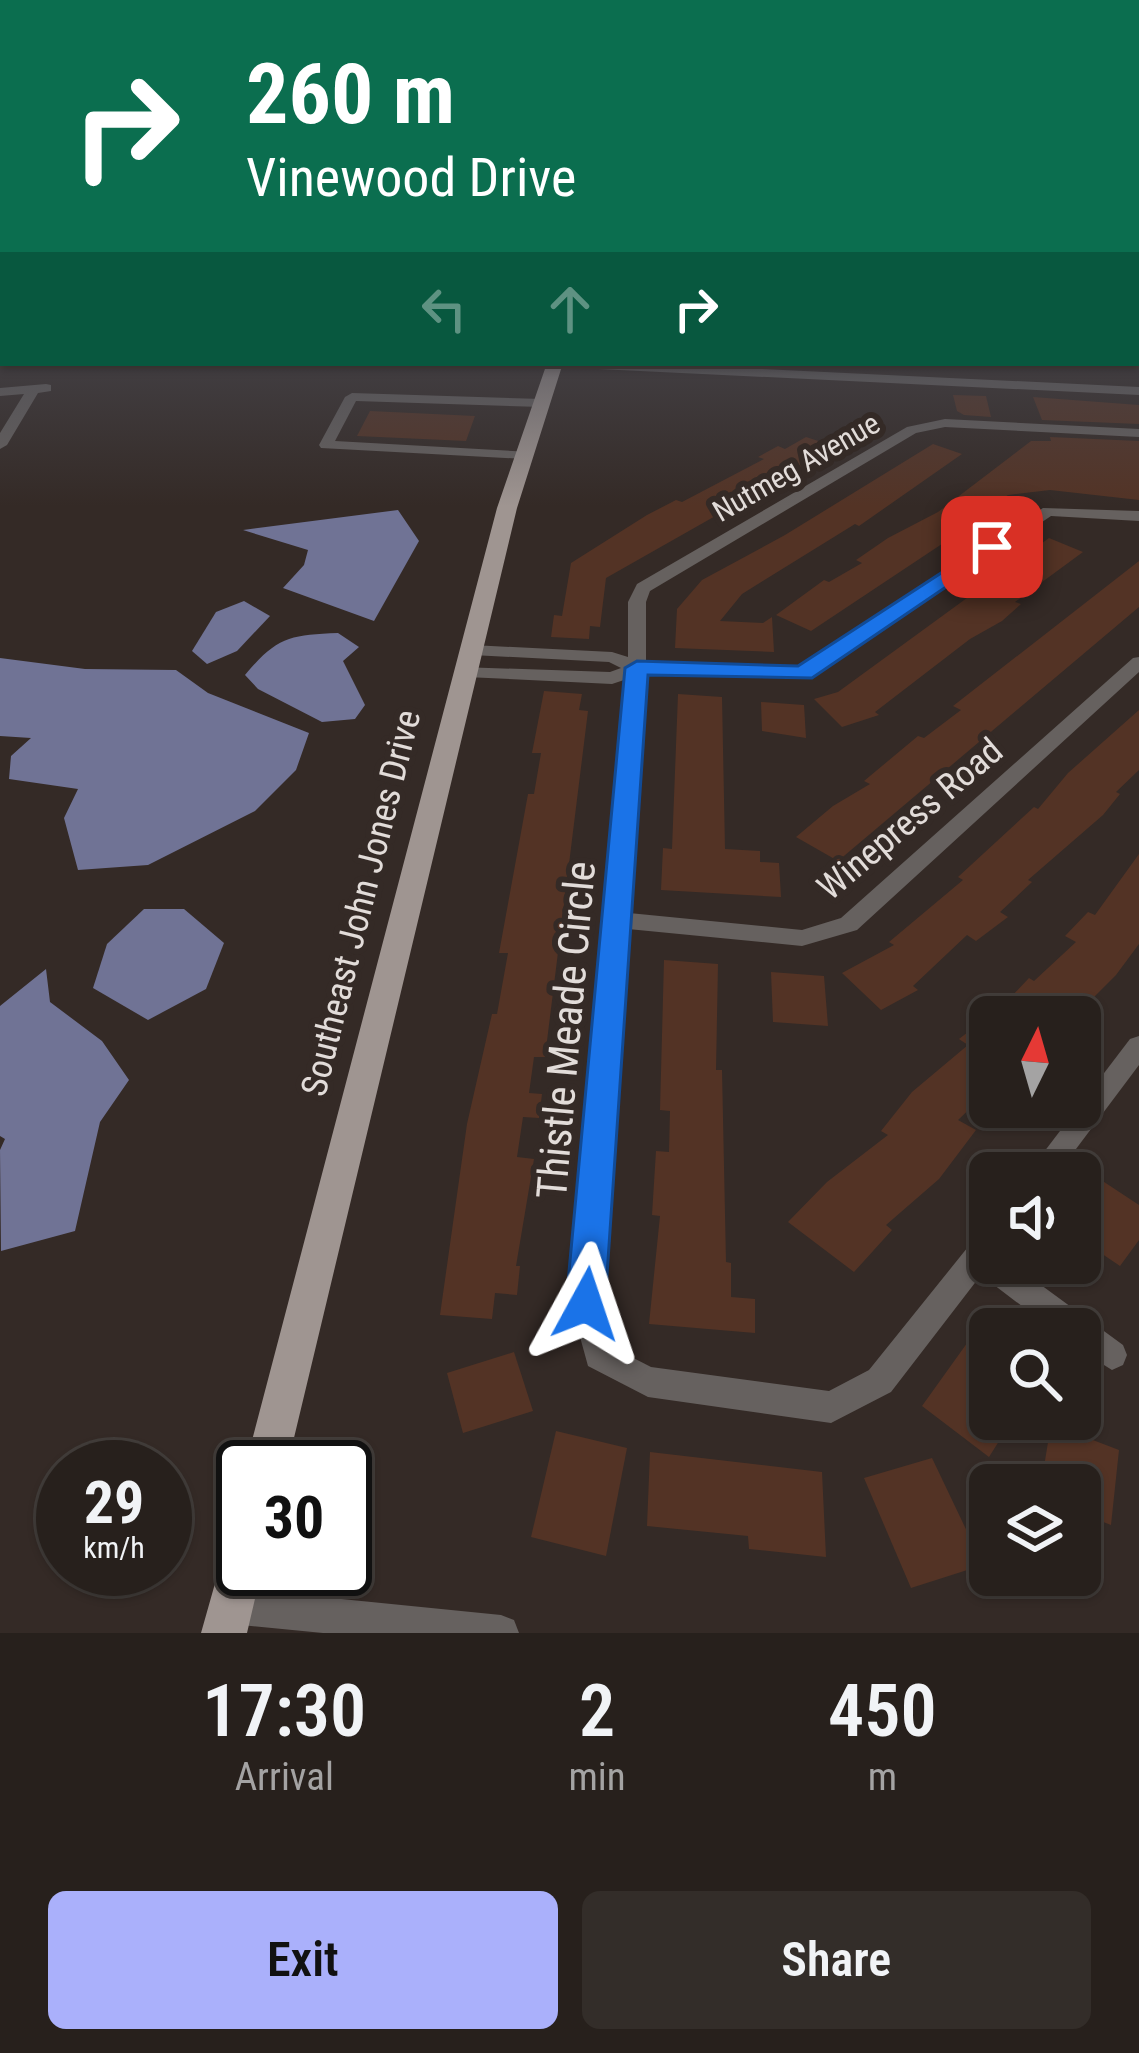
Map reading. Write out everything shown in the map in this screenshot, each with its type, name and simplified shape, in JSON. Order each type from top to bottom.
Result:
[{"type":"main road","name":"Southeast John Jones Drive","points":[[273,1440],[469,660],[525,455],[555,366]]},
{"type":"street","points":[[681,366],[1139,392]]},
{"type":"street","points":[[1007,385],[1019,426]]},
{"type":"street","points":[[0,392],[33,389]]},
{"type":"street","points":[[0,425],[33,389]]},
{"type":"street","points":[[0,445],[33,389]]},
{"type":"street","points":[[525,455],[326,445],[352,397],[542,403]]},
{"type":"street","name":"Nutmeg Avenue","points":[[637,668],[637,602],[643,588],[912,430],[945,423],[1139,433]]},
{"type":"street","points":[[469,660],[613,678],[637,668],[803,673],[1048,511],[1139,516]]},
{"type":"street","name":"Winepress Road","points":[[618,920],[802,938],[849,924],[1139,662]]},
{"type":"street","name":"Thistle Meade Circle","points":[[637,668],[586,1304],[599,1356],[648,1382],[831,1407],[880,1382],[969,1267]]},
{"type":"street","points":[[1058,1152],[1139,1046]]},
{"type":"street","points":[[1025,1284],[1053,1308]]},
{"type":"street","points":[[1101,1347],[1112,1355]]},
{"type":"street","points":[[228,1619],[501,1633]]},
{"type":"water","points":[[398,510],[419,541],[374,621],[283,588],[304,565],[308,550],[243,530]]},
{"type":"water","points":[[244,601],[270,616],[237,651],[207,664],[192,651],[216,612]]},
{"type":"water","points":[[338,633],[359,647],[343,661],[365,705],[355,719],[322,722],[258,689],[245,675],[285,640]]},
{"type":"water","points":[[0,658],[85,669],[176,670],[208,693],[309,733],[296,770],[255,811],[148,865],[78,870],[64,818],[78,789],[9,779],[11,756],[31,738],[0,736]]},
{"type":"water","points":[[144,909],[184,909],[224,943],[206,989],[148,1020],[93,988],[107,944]]},
{"type":"water","points":[[46,969],[50,1002],[102,1041],[129,1080],[100,1122],[75,1231],[1,1251],[0,1150],[5,1139],[0,1136],[0,1006]]},
{"type":"building","points":[[953,395],[986,396],[991,417],[957,411]]},
{"type":"building","points":[[1033,397],[1139,405],[1139,424],[1042,420]]},
{"type":"building","points":[[370,411],[475,416],[466,441],[357,436]]},
{"type":"building","points":[[806,437],[837,447],[606,578],[600,627],[590,626],[589,639],[551,637],[554,615],[562,616],[571,563],[647,515],[764,459],[758,457],[778,446],[785,449]]},
{"type":"building","points":[[1050,437],[1139,441],[1139,500],[1050,490],[1008,495],[811,631],[776,615],[824,580],[829,582],[862,563],[856,560],[888,538],[938,512],[1031,441],[1051,441]]},
{"type":"building","points":[[933,444],[962,454],[859,526],[855,524],[742,594],[720,621],[763,623],[772,617],[774,652],[675,648],[677,609],[702,580]]},
{"type":"building","points":[[1049,538],[1083,552],[1015,602],[1021,604],[1002,621],[970,639],[875,712],[879,715],[842,727],[814,699],[838,692]]},
{"type":"building","points":[[1139,561],[1139,607],[838,861],[796,837],[833,806],[870,784],[864,781],[918,736],[924,738],[961,710],[953,706]]},
{"type":"building","points":[[544,691],[582,694],[579,710],[588,711],[545,1057],[534,1057],[529,1093],[542,1094],[539,1118],[523,1117],[517,1157],[534,1159],[516,1266],[520,1266],[517,1295],[495,1293],[492,1319],[440,1315],[467,1124],[508,953],[499,953],[528,794],[534,794],[541,753],[532,753]]},
{"type":"building","points":[[678,694],[722,697],[725,849],[760,851],[760,862],[779,863],[781,897],[661,890],[663,848],[672,849]]},
{"type":"building","points":[[761,702],[804,705],[806,738],[762,731]]},
{"type":"building","points":[[1139,710],[1139,770],[1116,792],[1120,794],[1103,815],[1028,880],[1032,882],[1000,912],[1008,917],[976,941],[967,935],[913,986],[918,990],[881,1010],[842,973],[894,945],[889,942],[963,880],[958,877],[1034,807],[1038,809],[1068,773]]},
{"type":"building","points":[[1139,854],[1139,944],[1116,975],[1095,996],[1012,996],[1076,942],[1065,936],[1088,912],[1095,915]]},
{"type":"building","points":[[664,960],[718,964],[716,1070],[722,1070],[726,1262],[731,1263],[731,1297],[755,1299],[755,1333],[649,1324],[660,1216],[652,1215],[656,1151],[669,1152],[670,1111],[660,1110]]},
{"type":"building","points":[[771,972],[824,976],[828,1026],[773,1022]]},
{"type":"building","points":[[969,1031],[969,1109],[958,1120],[976,1130],[939,1179],[886,1225],[892,1230],[854,1272],[788,1222],[827,1182],[888,1135],[881,1131],[912,1092],[968,1045],[959,1039]]},
{"type":"building","points":[[1101,1180],[1139,1205],[1139,1240],[1120,1266],[1101,1253]]},
{"type":"building","points":[[969,1340],[969,1440],[1000,1440],[989,1457],[922,1406]]},
{"type":"building","points":[[514,1352],[533,1411],[463,1433],[447,1373]]},
{"type":"building","points":[[556,1431],[627,1448],[606,1556],[531,1537]]},
{"type":"building","points":[[1048,1440],[1093,1440],[1119,1450],[1111,1525],[1101,1521],[1101,1464],[1044,1464]]},
{"type":"building","points":[[650,1452],[822,1472],[826,1557],[749,1549],[748,1536],[647,1526]]},
{"type":"building","points":[[932,1458],[969,1536],[969,1569],[911,1588],[864,1478]]},
{"type":"route","points":[[586,1304],[637,668],[803,673],[992,547]]}]
